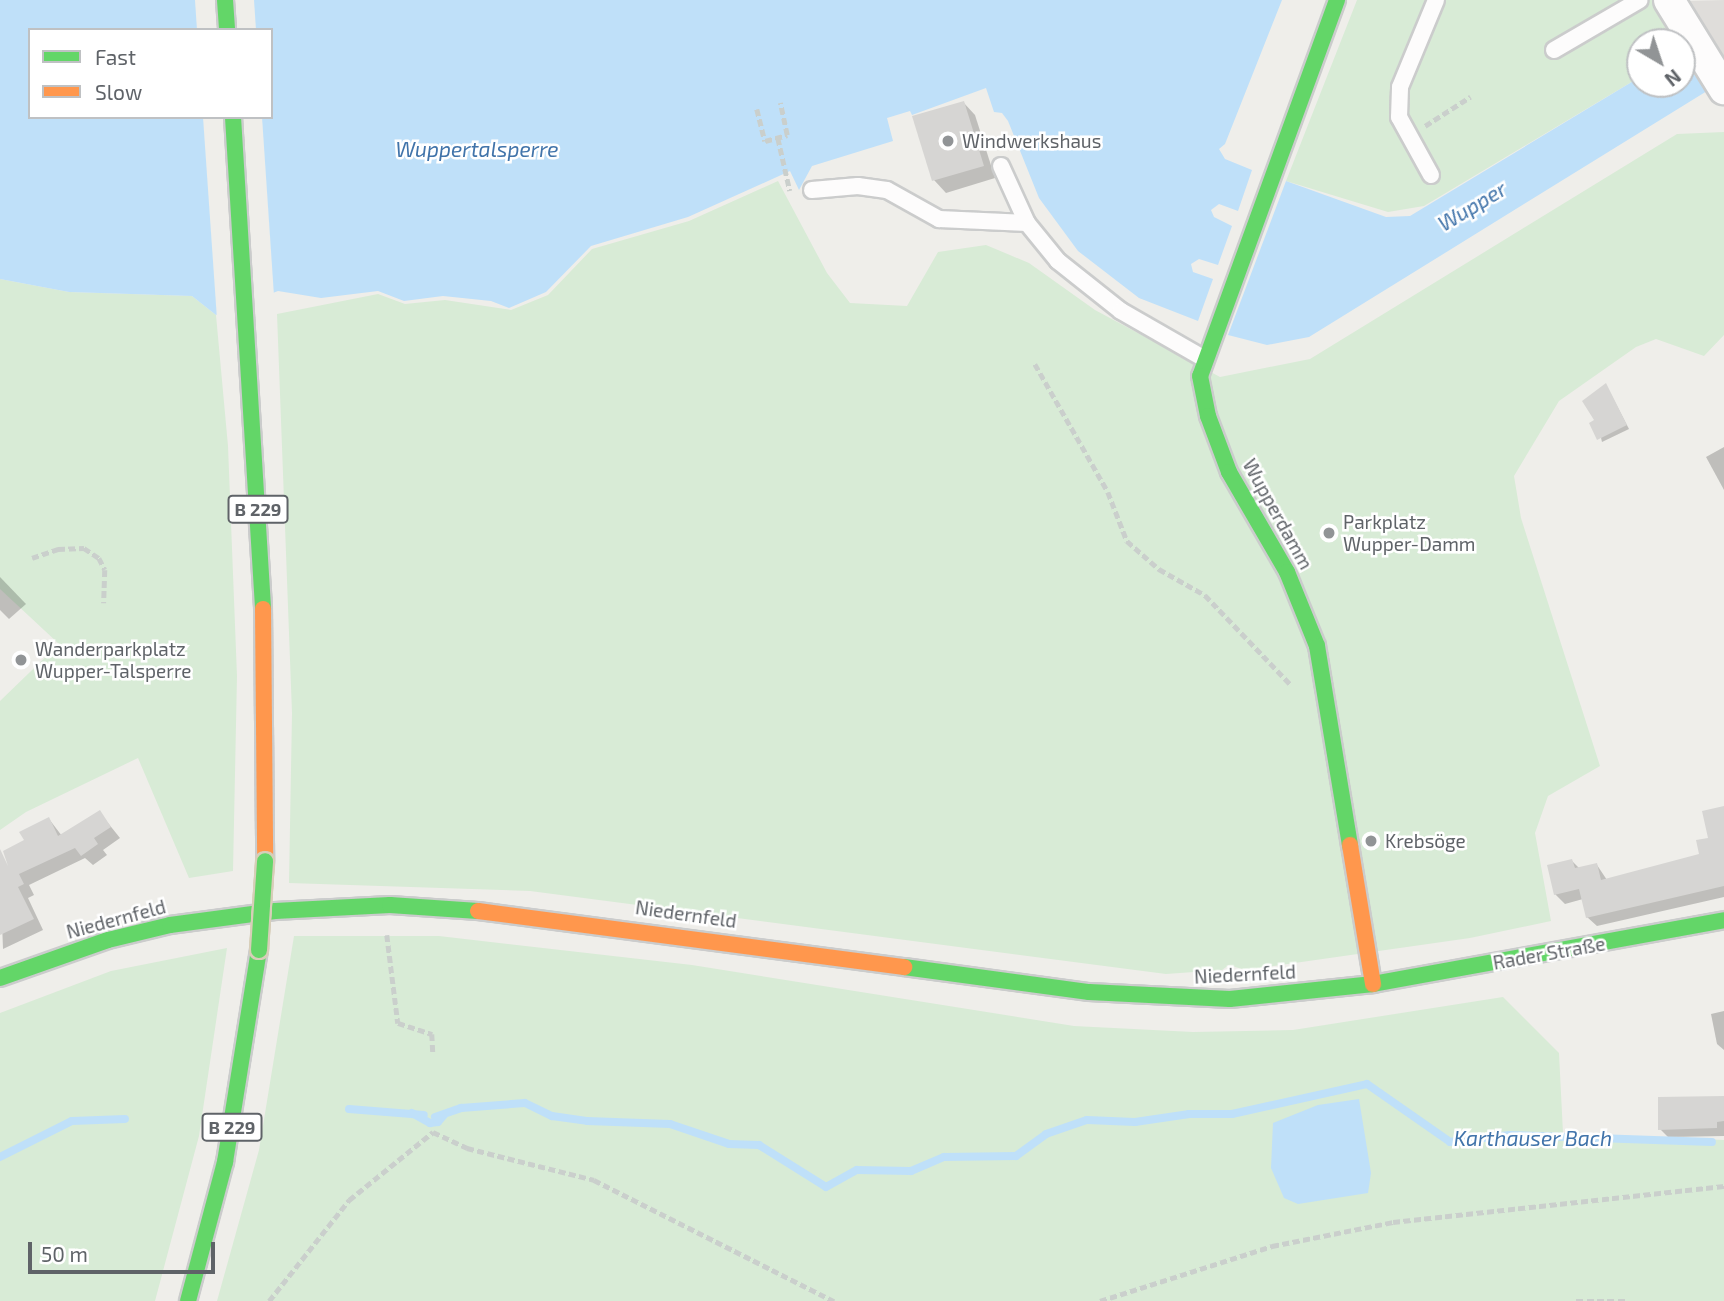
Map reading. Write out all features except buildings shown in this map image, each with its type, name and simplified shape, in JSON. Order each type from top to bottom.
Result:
[{"type":"street","points":[[225,0],[227,28]]},
{"type":"street","name":"Wupperdamm","points":[[1337,0],[1203,358],[1201,390],[1229,472],[1287,572],[1317,646],[1373,984]]},
{"type":"street","points":[[1669,0],[1692,44],[1724,89]]},
{"type":"street","name":"B 229","points":[[188,1301],[225,1163],[259,950],[265,861],[266,694],[233,119]]},
{"type":"street","name":"Niedernfeld","points":[[0,978],[97,943],[170,925],[275,911],[390,905],[529,915],[1089,992],[1230,999],[1373,984]]},
{"type":"street","name":"Rader Straße","points":[[1373,984],[1724,920]]},
{"type":"lane","points":[[1431,175],[1399,117],[1400,87],[1436,0]]},
{"type":"lane","points":[[1554,50],[1640,0]]},
{"type":"lane","points":[[1002,166],[1027,223],[1058,261],[1089,288],[1203,358]]},
{"type":"lane","points":[[812,190],[858,186],[887,190],[939,219],[1027,223]]},
{"type":"path","points":[[1422,128],[1470,97]]},
{"type":"path","points":[[757,109],[765,141],[778,138],[787,135],[780,103]]},
{"type":"path","points":[[778,138],[791,195]]},
{"type":"path","points":[[1035,364],[1108,492],[1127,541],[1159,569],[1205,595],[1293,688]]},
{"type":"path","points":[[32,558],[58,548],[84,548],[99,558],[105,570],[104,603]]},
{"type":"path","points":[[390,905],[386,944],[398,1023],[432,1034],[433,1052]]},
{"type":"path","points":[[269,1301],[349,1200],[433,1132],[467,1148],[594,1180],[834,1301]]},
{"type":"path","points":[[1100,1301],[1272,1246],[1393,1222],[1724,1186]]},
{"type":"path","points":[[1576,1301],[1625,1301]]},
{"type":"shaded area","points":[[1724,0],[1724,60],[1688,1]]},
{"type":"green space","points":[[1357,0],[1653,0],[1666,28],[1626,28],[1626,85],[1424,206],[1388,212],[1286,181]]},
{"type":"green space","points":[[1724,132],[1724,335],[1704,356],[1656,339],[1636,347],[1559,401],[1514,476],[1521,518],[1600,766],[1548,796],[1535,833],[1551,921],[1470,938],[1245,970],[1229,965],[1222,970],[1166,974],[530,891],[289,883],[292,713],[277,314],[378,294],[405,304],[445,300],[511,310],[548,295],[592,249],[689,221],[778,181],[827,273],[850,303],[907,306],[938,252],[986,245],[1029,263],[1095,310],[1220,377],[1310,359],[1677,134]]},
{"type":"green space","points":[[0,279],[69,292],[192,296],[216,315],[228,446],[237,676],[233,871],[189,878],[138,758],[26,812],[0,830],[0,701],[59,644],[0,589]]},
{"type":"green space","points":[[294,936],[439,936],[692,965],[1074,1026],[1193,1032],[1293,1030],[1503,997],[1559,1053],[1563,1133],[1724,1140],[1724,1301],[217,1301],[259,1150]]},
{"type":"green space","points":[[227,948],[199,1136],[155,1301],[0,1301],[0,1013],[111,971]]},
{"type":"water","name":"Wuppertalsperre","points":[[0,0],[1282,0],[1225,144],[1219,149],[1225,159],[1252,170],[1238,211],[1219,204],[1211,210],[1214,217],[1232,226],[1218,265],[1199,259],[1191,264],[1193,272],[1213,279],[1198,321],[1139,298],[1078,251],[1039,198],[1008,121],[1002,113],[994,112],[986,88],[912,115],[910,111],[887,118],[893,141],[812,166],[799,190],[790,171],[688,217],[591,246],[546,292],[509,308],[491,301],[443,296],[404,301],[378,291],[321,298],[278,291],[216,315],[192,296],[69,292],[0,279]]},
{"type":"water","points":[[1696,77],[1707,91],[1696,98]]},
{"type":"water","name":"Wupper","points":[[1626,85],[1626,98],[1696,98],[1309,337],[1267,345],[1228,335],[1286,181],[1386,217],[1410,216]]},
{"type":"water","points":[[1359,1099],[1371,1173],[1368,1193],[1298,1204],[1284,1198],[1271,1168],[1273,1123],[1318,1105]]},
{"type":"pier","points":[[195,0],[254,0],[256,28],[197,28]]},
{"type":"pier","points":[[203,119],[262,119],[274,296],[217,319]]},
{"type":"waterway","name":"Karthauser Bach","points":[[435,1117],[461,1108],[525,1103],[552,1116],[587,1121],[670,1124],[729,1144],[759,1145],[826,1187],[857,1170],[911,1171],[944,1157],[1016,1156],[1046,1134],[1087,1120],[1135,1122],[1189,1114],[1232,1114],[1367,1084],[1450,1142],[1510,1135],[1712,1142]]},
{"type":"waterway","name":"Karthauser Bach","points":[[349,1109],[424,1115]]},
{"type":"waterway","name":"Karthauser Bach","points":[[412,1113],[430,1123],[438,1122],[444,1115]]},
{"type":"waterway","name":"Karthauser Bach","points":[[0,1157],[72,1121],[125,1119]]},
{"type":"traffic: fast","points":[[225,0],[227,28]]},
{"type":"traffic: fast","points":[[1337,0],[1200,376],[1208,416],[1229,472],[1287,572],[1317,646],[1350,845]]},
{"type":"traffic: fast","points":[[233,119],[263,609]]},
{"type":"traffic: fast","points":[[259,950],[265,861]]},
{"type":"traffic: fast","points":[[0,978],[108,940],[170,925],[275,911],[390,905],[478,911]]},
{"type":"traffic: fast","points":[[904,967],[1089,992],[1230,999],[1373,984],[1724,920]]},
{"type":"traffic: fast","points":[[188,1301],[225,1162],[259,950]]},
{"type":"traffic: slow","points":[[263,609],[265,861]]},
{"type":"traffic: slow","points":[[1350,845],[1373,984]]},
{"type":"traffic: slow","points":[[478,911],[904,967]]},
{"type":"place","name":"Windwerkshaus","points":[[948,141]]},
{"type":"place","name":"Parkplatz Wupper-Damm","points":[[1329,533]]},
{"type":"place","name":"Wanderparkplatz Wupper-Talsperre","points":[[21,660]]},
{"type":"place","name":"Krebsöge","points":[[1371,841]]}]
